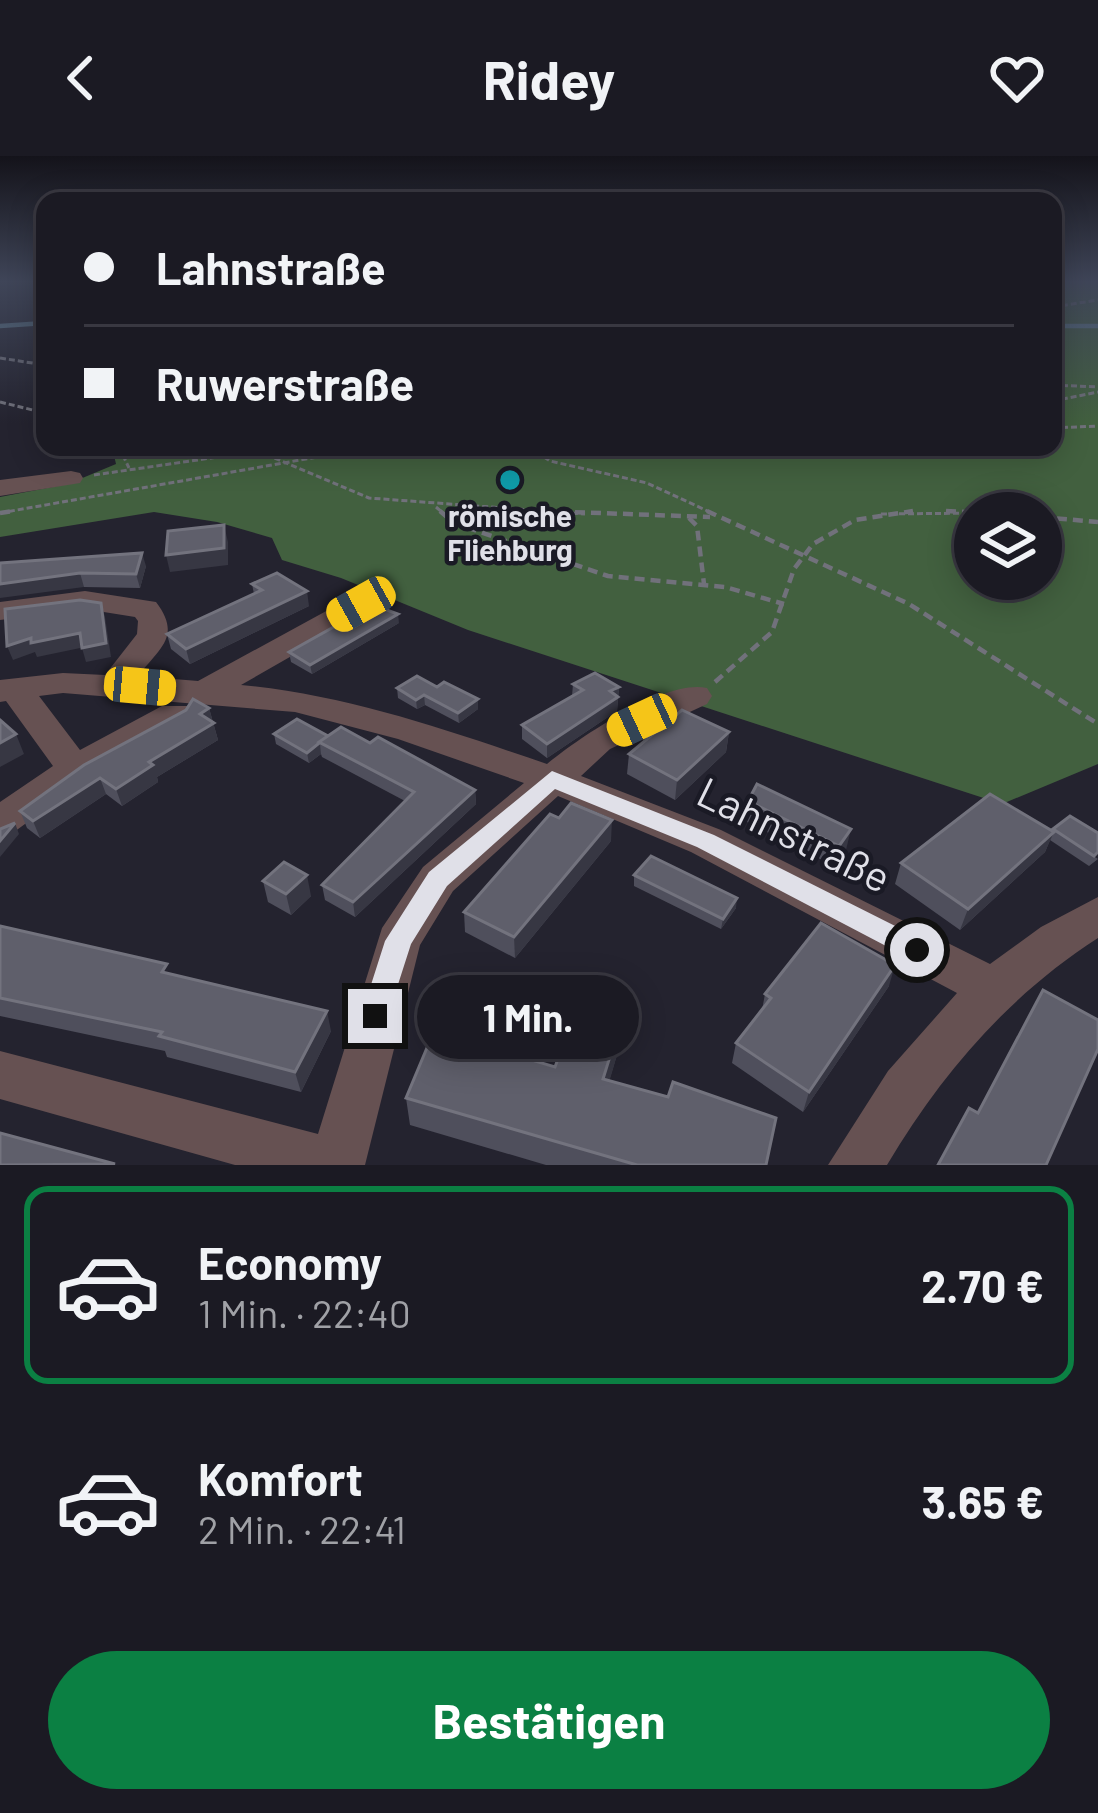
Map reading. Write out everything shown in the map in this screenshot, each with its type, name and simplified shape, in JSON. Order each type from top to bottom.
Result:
[{"type":"street","points":[[0,488],[71,478]]},
{"type":"street","points":[[0,611],[85,601],[146,609],[154,621],[153,635],[116,683]]},
{"type":"street","points":[[0,822],[75,769],[361,604]]},
{"type":"street","name":"Lahnstraße","points":[[7,690],[116,683],[188,704],[295,700],[410,730],[552,779],[706,841],[992,988]]},
{"type":"street","name":"Lahnstraße","points":[[7,690],[75,769]]},
{"type":"street","points":[[0,1075],[335,1165],[398,941],[438,879],[597,740],[695,696]]},
{"type":"street","points":[[856,1165],[896,1099],[946,1033],[992,988],[1052,942],[1098,915]]},
{"type":"path","points":[[0,358],[36,364]]},
{"type":"path","points":[[1062,386],[1098,390]]},
{"type":"path","points":[[1062,399],[1098,390]]},
{"type":"path","points":[[0,402],[36,411]]},
{"type":"path","points":[[1062,428],[1098,426]]},
{"type":"path","points":[[123,456],[130,471]]},
{"type":"path","points":[[71,478],[226,456]]},
{"type":"path","points":[[274,456],[369,498],[711,517]]},
{"type":"path","points":[[0,513],[319,456]]},
{"type":"path","points":[[542,456],[647,484],[909,604],[1098,724]]},
{"type":"path","points":[[435,505],[454,523],[608,576],[704,584],[784,604]]},
{"type":"path","points":[[695,696],[749,659],[784,604],[794,568],[814,539],[849,522],[890,512],[954,513]]},
{"type":"path","points":[[689,518],[697,526],[704,584]]},
{"type":"path","points":[[1062,519],[1098,522]]},
{"type":"green space","points":[[1062,329],[1098,329],[1098,764],[1002,804],[468,630],[341,578],[282,560],[272,538],[217,522],[154,512],[0,537],[0,497],[68,484],[116,464],[114,456],[1062,456]]},
{"type":"building","points":[[224,525],[224,548],[166,555],[168,531]]},
{"type":"building","points":[[142,553],[136,574],[80,573],[0,584],[0,563]]},
{"type":"building","points":[[277,573],[307,591],[186,649],[167,634],[262,590],[252,584]]},
{"type":"building","points":[[80,600],[101,603],[106,643],[82,648],[80,633],[31,643],[31,638],[7,646],[5,609]]},
{"type":"building","points":[[373,605],[398,614],[310,665],[289,652]]},
{"type":"building","points":[[595,673],[619,687],[610,691],[618,697],[547,744],[522,725],[583,690],[573,684]]},
{"type":"building","points":[[417,676],[437,687],[444,682],[478,699],[458,713],[424,695],[416,700],[397,688]]},
{"type":"building","points":[[193,699],[209,708],[200,714],[214,723],[149,762],[153,765],[116,789],[100,778],[33,821],[20,811],[84,765],[186,710]]},
{"type":"building","points":[[682,710],[729,732],[677,780],[629,754]]},
{"type":"building","points":[[297,719],[328,736],[307,753],[274,734]]},
{"type":"building","points":[[0,720],[16,734],[0,743]]},
{"type":"building","points":[[341,727],[370,743],[378,737],[475,790],[353,902],[322,885],[414,792],[319,742]]},
{"type":"building","points":[[757,784],[851,829],[839,846],[748,801]]},
{"type":"building","points":[[990,794],[1054,832],[968,909],[901,863]]},
{"type":"building","points":[[571,803],[612,820],[514,937],[464,912],[550,814],[559,818]]},
{"type":"building","points":[[1070,816],[1098,833],[1094,856],[1053,829]]},
{"type":"building","points":[[651,856],[737,898],[723,919],[634,875]]},
{"type":"building","points":[[284,862],[307,875],[286,894],[263,881]]},
{"type":"building","points":[[821,923],[895,965],[809,1092],[736,1043],[771,998],[765,994]]},
{"type":"building","points":[[0,926],[167,964],[162,972],[327,1011],[295,1072],[159,1036],[162,1032],[0,998]]},
{"type":"building","points":[[1043,990],[1098,1020],[1098,1049],[1046,1165],[938,1165],[969,1108],[978,1113]]},
{"type":"building","points":[[593,999],[625,1008],[603,1079],[668,1097],[673,1082],[776,1118],[766,1165],[637,1165],[406,1098],[434,1031],[555,1067],[576,1011],[588,1015]]},
{"type":"building","points":[[0,1133],[115,1164],[0,1165]]},
{"type":"place","name":"römische Fliehburg","points":[[510,480]]},
{"type":"route","points":[[375,1016],[398,941],[438,879],[552,779],[706,841],[917,950]]}]
